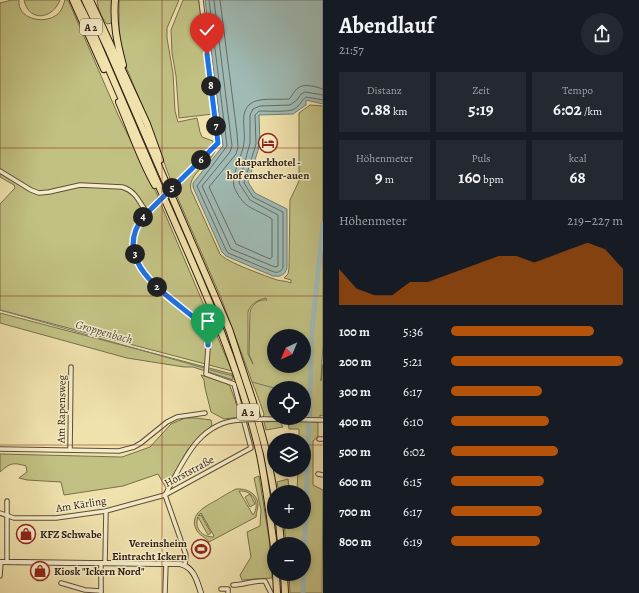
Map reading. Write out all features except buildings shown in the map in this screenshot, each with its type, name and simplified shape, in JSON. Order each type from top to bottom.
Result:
[{"type":"highway","points":[[73,0],[147,171],[168,207]]},
{"type":"highway","name":"A 2","points":[[77,0],[90,26],[206,295],[246,404],[260,454],[273,537]]},
{"type":"highway","name":"A 2","points":[[85,0],[237,350],[260,428],[272,485]]},
{"type":"highway","points":[[90,0],[147,124],[160,161],[164,179]]},
{"type":"highway","points":[[115,0],[114,18],[117,45],[128,82]]},
{"type":"highway","points":[[276,581],[277,593]]},
{"type":"highway","points":[[284,581],[285,593]]},
{"type":"main road","points":[[1,562],[166,563],[186,565],[192,570],[201,593]]},
{"type":"street","points":[[0,171],[31,190],[39,193],[80,185],[122,187],[136,194],[147,213],[218,143],[201,0]]},
{"type":"street","name":"Horststraße","points":[[147,213],[137,226],[133,241],[134,253],[139,267],[153,283],[200,322],[206,330],[208,340],[206,374],[234,384],[251,448],[165,495]]},
{"type":"street","name":"Am Rapensweg","points":[[70,450],[71,367]]},
{"type":"street","name":"Am Rapensweg","points":[[0,450],[125,450],[141,443],[167,422],[177,417],[205,413]]},
{"type":"street","name":"Horststraße","points":[[165,495],[195,443],[204,434],[217,425],[228,421],[239,420],[323,420]]},
{"type":"street","points":[[318,474],[323,475]]},
{"type":"street","points":[[165,495],[186,555],[186,565]]},
{"type":"street","name":"Am Kärling","points":[[0,512],[14,518],[56,518],[106,510],[165,495]]},
{"type":"street","points":[[7,501],[7,562]]},
{"type":"street","points":[[60,583],[86,590],[101,592],[106,510]]},
{"type":"street","points":[[0,576],[1,562]]},
{"type":"street","points":[[165,593],[166,563]]},
{"type":"street","points":[[233,585],[259,580],[265,581],[271,593]]},
{"type":"street","points":[[221,588],[228,589],[228,593]]},
{"type":"shaded area","points":[[19,0],[19,6],[26,16],[44,20],[57,15],[62,9],[65,0],[68,0],[119,117],[158,196],[156,201],[158,203],[160,202],[232,371],[0,310],[0,204],[15,188],[14,185],[0,177],[0,3]]},
{"type":"shaded area","points":[[24,0],[60,0],[52,11],[41,16],[31,12]]},
{"type":"shaded area","points":[[97,0],[112,0],[112,23],[107,24],[103,19]]},
{"type":"shaded area","points":[[119,0],[179,0],[167,28],[167,38],[173,73],[175,111],[178,122],[197,118],[202,137],[213,141],[213,146],[216,148],[214,153],[193,178],[191,190],[220,254],[238,265],[277,280],[291,283],[291,280],[284,278],[288,274],[289,268],[290,200],[299,181],[299,113],[310,105],[323,106],[323,343],[321,381],[323,364],[323,416],[320,415],[320,419],[311,418],[311,381],[267,381],[267,418],[263,418],[264,414],[221,298],[176,194],[176,187],[178,185],[175,182],[172,184],[150,124],[126,67],[121,48]],"holes":[[[266,298],[267,300],[261,300],[254,304],[250,312],[249,354],[253,364],[248,354],[248,312],[255,302]]]},
{"type":"shaded area","points":[[183,0],[199,0],[213,114],[179,118],[171,30]]},
{"type":"shaded area","points":[[0,313],[232,374],[233,380],[193,367],[184,367],[127,358],[0,323]]},
{"type":"shaded area","points":[[201,375],[230,386],[241,417],[224,419],[211,412],[204,380]]},
{"type":"shaded area","points":[[185,418],[211,420],[212,425],[188,449],[166,488],[158,474],[123,486],[64,495],[61,482],[27,480],[19,478],[27,472],[26,466],[12,464],[0,472],[0,454],[122,457],[150,447],[171,424]]},
{"type":"shaded area","points":[[264,422],[267,422],[267,425],[282,425],[283,427],[266,430]]},
{"type":"shaded area","points":[[311,422],[318,422],[318,437],[313,441],[313,485],[323,490],[322,593],[290,593],[289,581],[311,581],[311,537],[285,537],[285,529],[311,529],[311,485],[297,485],[298,477],[311,477],[311,433],[299,433],[299,429],[289,429],[288,425],[311,425]]},
{"type":"shaded area","points":[[259,476],[269,537],[267,537],[267,578],[242,580],[240,575],[251,557],[247,532],[260,526],[261,510],[254,478]]},
{"type":"shaded area","points":[[288,479],[289,485],[278,485],[277,482]]},
{"type":"shaded area","points":[[236,489],[247,490],[256,497],[258,504],[256,517],[209,542],[196,529],[194,524],[197,515],[204,508]],"holes":[[[239,491],[244,491],[252,495],[254,498],[256,506],[253,515]],[[201,513],[214,536],[213,537],[202,534],[198,528],[198,517],[208,535],[211,533],[201,515],[198,516]]]},
{"type":"shaded area","points":[[250,494],[255,504],[250,507],[245,497]]},
{"type":"water","points":[[205,0],[323,0],[323,104],[306,100],[306,105],[293,114],[259,115],[260,144],[248,182],[255,193],[287,209],[287,268],[284,274],[280,276],[273,276],[226,256],[222,252],[193,187],[193,183],[223,146]]},
{"type":"waterway","name":"Groppenbach","points":[[305,537],[312,331],[323,224]]},
{"type":"waterway","name":"Groppenbach","points":[[0,310],[204,368]]},
{"type":"waterway","name":"Groppenbach","points":[[210,370],[233,376]]},
{"type":"waterway","name":"Groppenbach","points":[[252,382],[267,386]]},
{"type":"waterway","points":[[303,593],[304,581]]},
{"type":"place","name":"dasparkhotel - hof emscher-auen","points":[[268,143]]},
{"type":"place","name":"KFZ Schwabe","points":[[26,534]]},
{"type":"place","name":"Vereinsheim Eintracht Ickern","points":[[201,549]]},
{"type":"place","name":"Kiosk \"Ickern Nord\"","points":[[40,571]]},
{"type":"route","points":[[207,54],[218,143],[144,216],[137,226],[133,241],[133,249],[139,267],[148,278],[204,326],[208,333],[208,345]]}]
